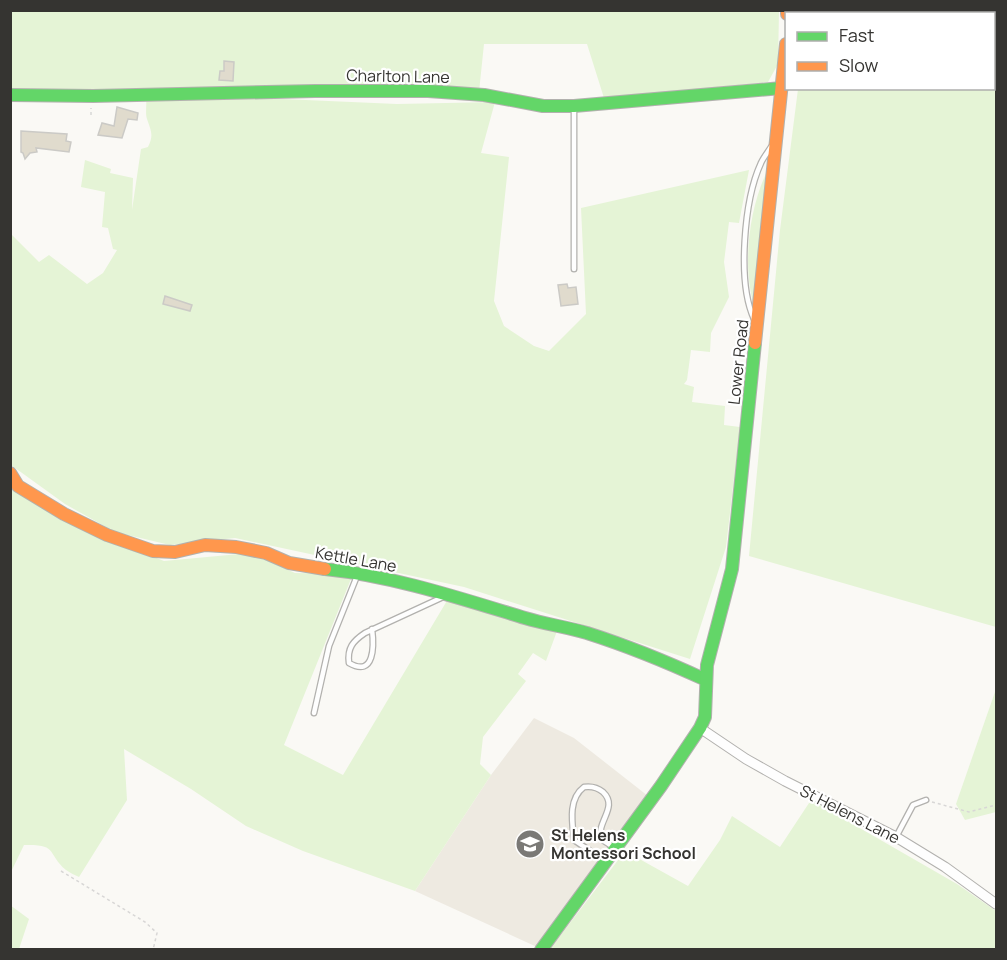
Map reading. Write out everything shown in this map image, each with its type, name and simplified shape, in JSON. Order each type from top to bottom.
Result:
[{"type":"street","name":"Lower Road","points":[[700,728],[705,717],[707,665],[732,569],[785,66]]},
{"type":"street","name":"Charlton Lane","points":[[10,94],[93,96],[428,91],[484,95],[543,106],[574,106],[784,89]]},
{"type":"street","name":"Kettle Lane","points":[[10,473],[18,486],[64,514],[107,535],[153,551],[175,552],[206,545],[236,547],[266,553],[289,563],[310,568],[358,574],[448,594],[526,618],[586,633],[655,657],[706,680]]},
{"type":"street","name":"St Helens Lane","points":[[700,728],[746,759],[785,781],[896,837],[945,867],[996,904]]},
{"type":"street","points":[[541,950],[661,786],[700,728]]},
{"type":"lane","points":[[574,106],[574,269]]},
{"type":"lane","points":[[758,327],[750,310],[748,299],[747,210],[761,163],[777,138]]},
{"type":"lane","points":[[314,712],[329,646],[358,574]]},
{"type":"lane","points":[[372,629],[373,656],[369,663],[355,667],[349,663],[350,646],[356,639],[372,629],[448,594]]},
{"type":"lane","points":[[605,861],[574,840],[572,811],[575,799],[584,787],[596,788],[608,797],[609,807],[601,824],[600,834],[601,839],[615,848]]},
{"type":"lane","points":[[896,837],[914,805],[926,800]]},
{"type":"path","points":[[926,800],[969,812],[996,805]]},
{"type":"path","points":[[61,871],[144,921],[157,933],[153,950]]},
{"type":"shaded area","name":"St Helens Montessori School","points":[[534,718],[574,738],[648,796],[537,947],[415,891],[491,775]]},
{"type":"green space","points":[[11,11],[779,11],[778,64],[768,82],[604,98],[587,44],[484,44],[479,92],[256,88],[259,100],[260,98],[397,104],[495,102],[481,153],[509,157],[494,301],[504,326],[534,346],[549,351],[586,314],[581,208],[749,170],[739,223],[729,222],[724,262],[729,297],[711,333],[710,352],[691,350],[687,380],[684,384],[694,387],[692,402],[725,406],[724,425],[740,427],[726,547],[690,659],[464,587],[235,538],[170,545],[115,532],[65,504],[11,465],[11,234],[39,262],[49,255],[87,284],[103,273],[117,250],[113,249],[108,228],[102,227],[105,192],[81,187],[85,160],[111,169],[110,173],[133,178],[132,210],[141,149],[148,147],[151,136],[146,117],[146,99],[190,88],[11,90]]},
{"type":"green space","points":[[996,11],[996,627],[749,556],[780,230],[798,90],[995,90],[995,12],[802,12]]},
{"type":"green space","points":[[771,164],[755,309],[748,274],[750,235],[757,197]]},
{"type":"green space","points":[[11,484],[17,493],[68,523],[164,561],[250,553],[295,573],[353,574],[284,745],[343,775],[448,599],[557,631],[546,661],[533,653],[518,674],[526,681],[483,737],[480,764],[491,775],[415,891],[303,851],[246,826],[191,789],[124,749],[127,800],[79,877],[66,870],[47,848],[35,845],[24,845],[11,872]]},
{"type":"green space","points":[[996,689],[996,812],[965,820],[956,804]]},
{"type":"green space","points":[[811,800],[957,884],[996,911],[996,949],[550,949],[625,851],[688,886],[720,840],[732,816],[780,847]]},
{"type":"green space","points":[[10,905],[29,919],[19,949],[11,949]]},
{"type":"building","points":[[224,61],[234,62],[233,81],[219,80],[220,71],[224,71]]},
{"type":"building","points":[[117,107],[138,113],[137,120],[128,119],[122,138],[98,135],[102,123],[114,126]]},
{"type":"building","points":[[21,131],[67,134],[66,141],[71,142],[69,152],[36,148],[37,152],[30,153],[25,159],[21,152]]},
{"type":"building","points":[[567,284],[568,288],[576,287],[578,304],[561,306],[558,285]]},
{"type":"building","points":[[165,296],[192,305],[190,311],[163,304]]},
{"type":"traffic: fast","points":[[10,95],[428,91],[484,95],[543,106],[574,106],[782,88]]},
{"type":"traffic: fast","points":[[541,950],[661,786],[705,717],[707,665],[732,569],[755,343]]},
{"type":"traffic: fast","points":[[325,569],[401,582],[587,633],[706,680]]},
{"type":"traffic: slow","points":[[755,343],[785,54]]},
{"type":"traffic: slow","points":[[10,473],[18,486],[64,514],[107,535],[153,551],[175,552],[205,545],[236,547],[266,553],[289,563],[325,569]]},
{"type":"place","name":"St Helens Montessori School","points":[[530,844]]}]
